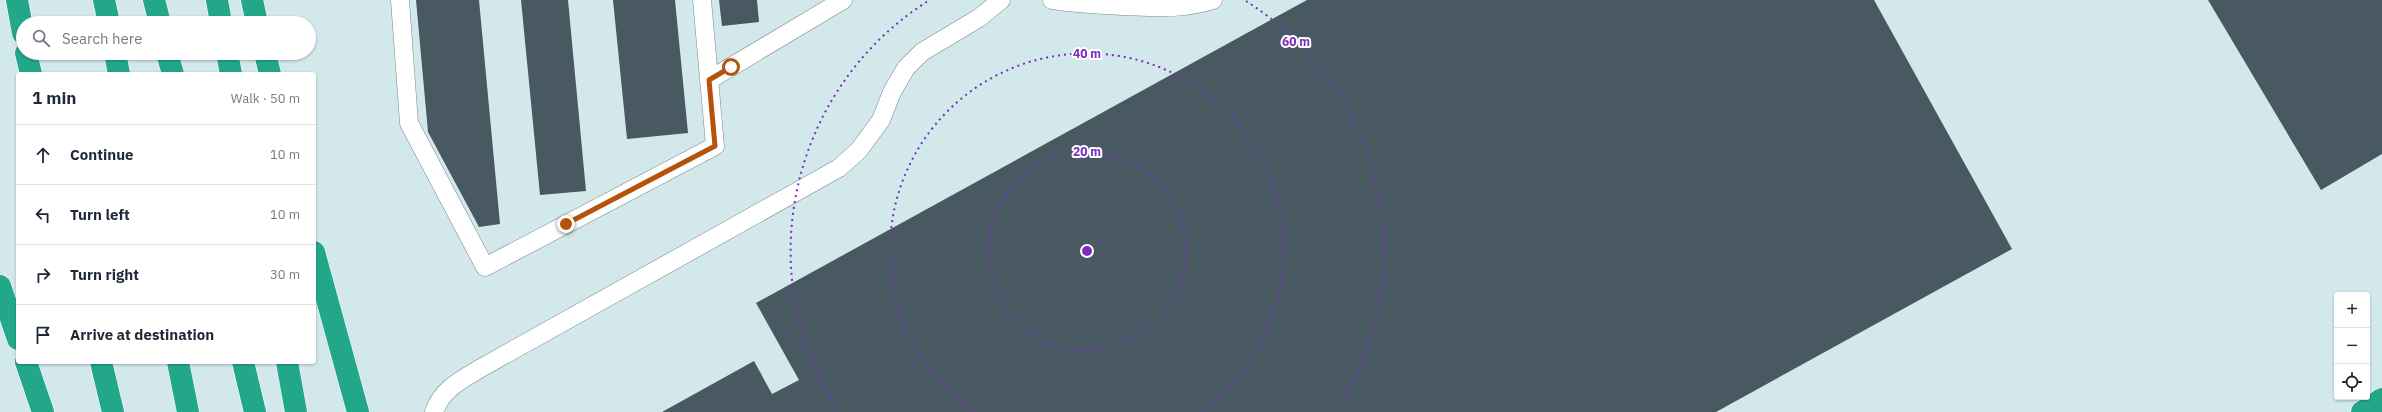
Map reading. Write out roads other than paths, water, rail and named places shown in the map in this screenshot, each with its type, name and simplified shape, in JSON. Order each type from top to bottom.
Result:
[{"type":"highway","points":[[17,0],[20,16]]},
{"type":"highway","points":[[104,0],[107,16]]},
{"type":"highway","points":[[154,0],[158,16]]},
{"type":"highway","points":[[217,0],[220,16]]},
{"type":"highway","points":[[252,0],[255,16]]},
{"type":"highway","points":[[28,60],[31,72]]},
{"type":"highway","points":[[116,60],[119,72]]},
{"type":"highway","points":[[170,60],[173,72]]},
{"type":"highway","points":[[228,60],[231,72]]},
{"type":"highway","points":[[267,60],[270,72]]},
{"type":"highway","points":[[316,259],[358,412]]},
{"type":"highway","points":[[0,286],[16,333]]},
{"type":"highway","points":[[27,364],[42,412]]},
{"type":"highway","points":[[102,364],[114,412]]},
{"type":"highway","points":[[178,364],[188,412]]},
{"type":"highway","points":[[243,364],[255,412]]},
{"type":"highway","points":[[287,364],[296,412]]},
{"type":"highway","points":[[2362,412],[2382,399]]},
{"type":"lane","points":[[400,0],[409,123],[485,267],[715,146],[702,0]]},
{"type":"lane","points":[[709,80],[843,0]]},
{"type":"lane","points":[[434,412],[440,398],[452,385],[839,168],[859,150],[880,120],[892,92],[906,68],[922,52],[979,18],[1001,0]]},
{"type":"lane","points":[[1052,0],[1072,4],[1135,3],[1168,8],[1196,6],[1213,0]]}]
